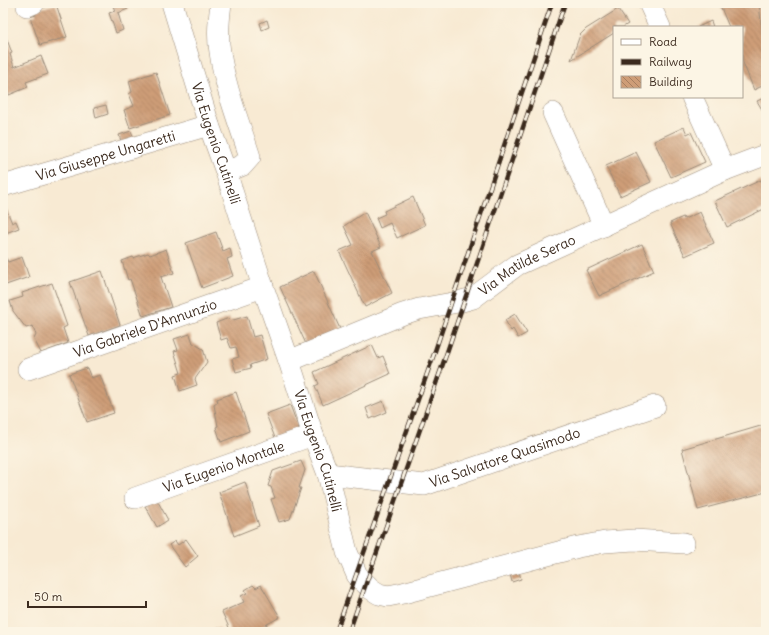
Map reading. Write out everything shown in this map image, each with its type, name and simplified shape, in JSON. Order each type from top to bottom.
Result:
[{"type":"street","name":"Via Eugenio Cutinelli","points":[[172,3],[209,125],[226,172],[313,436],[328,474],[347,552],[357,575],[371,589],[379,594],[388,596],[605,542],[634,540],[684,543]]},
{"type":"street","points":[[221,3],[219,20],[220,51],[228,89],[250,156],[243,165],[226,172]]},
{"type":"street","points":[[649,3],[660,26]]},
{"type":"street","points":[[692,98],[725,170]]},
{"type":"street","points":[[553,113],[604,226]]},
{"type":"street","name":"Via Giuseppe Ungaretti","points":[[3,186],[209,125]]},
{"type":"street","name":"Via Matilde Serao","points":[[289,361],[403,314],[419,309],[473,298],[517,265],[725,170],[762,156]]},
{"type":"street","name":"Via Gabriele D'Annunzio","points":[[28,369],[263,287]]},
{"type":"street","name":"Via Salvatore Quasimodo","points":[[328,474],[424,485],[655,406]]},
{"type":"street","name":"Via Eugenio Montale","points":[[135,498],[313,436]]},
{"type":"building","points":[[112,3],[126,3],[128,9],[118,13],[123,30],[116,33],[109,13],[115,11]]},
{"type":"building","points":[[719,3],[759,3],[766,69],[766,84],[754,90],[743,62],[743,26],[729,26]]},
{"type":"building","points":[[56,4],[67,37],[40,45],[30,17],[36,15],[35,10]]},
{"type":"building","points":[[618,9],[628,24],[625,26],[613,26],[613,34],[571,60],[580,35],[586,29]]},
{"type":"building","points":[[267,20],[269,27],[262,30],[260,23]]},
{"type":"building","points":[[711,21],[713,26],[700,26]]},
{"type":"building","points":[[3,29],[12,53],[10,54],[14,67],[41,56],[48,74],[26,82],[28,87],[9,95],[7,92],[3,93]]},
{"type":"building","points":[[156,72],[170,115],[130,128],[124,110],[134,106],[129,94],[132,92],[129,81]]},
{"type":"building","points":[[766,97],[766,110],[763,111],[757,101]]},
{"type":"building","points":[[106,105],[108,114],[96,118],[94,108]]},
{"type":"building","points":[[684,127],[687,134],[691,132],[705,162],[671,177],[654,141]]},
{"type":"building","points":[[131,131],[135,140],[122,144],[119,135]]},
{"type":"building","points":[[636,152],[651,182],[620,196],[606,166]]},
{"type":"building","points":[[761,180],[766,189],[766,208],[727,227],[715,201]]},
{"type":"building","points":[[413,197],[425,225],[397,238],[390,223],[380,228],[376,218],[385,214],[384,211]]},
{"type":"building","points":[[3,201],[12,223],[16,221],[19,228],[3,234]]},
{"type":"building","points":[[365,212],[381,247],[372,251],[392,293],[365,307],[339,251],[353,245],[344,226]]},
{"type":"building","points":[[700,212],[714,243],[685,256],[670,223]]},
{"type":"building","points":[[216,232],[223,251],[230,248],[232,257],[227,259],[233,276],[202,288],[186,243]]},
{"type":"building","points":[[642,244],[654,271],[599,296],[586,270]]},
{"type":"building","points":[[166,249],[174,273],[161,277],[171,307],[143,316],[122,261],[148,253],[150,255]]},
{"type":"building","points":[[22,257],[29,277],[3,286],[3,259],[6,258],[8,262]]},
{"type":"building","points":[[102,271],[120,325],[89,336],[70,282]]},
{"type":"building","points":[[314,271],[340,329],[306,344],[280,287]]},
{"type":"building","points":[[52,283],[67,326],[63,328],[68,343],[41,353],[34,339],[36,335],[33,326],[26,328],[13,311],[10,301],[23,297],[22,293]]},
{"type":"building","points":[[515,314],[527,333],[518,338],[513,329],[511,331],[505,320]]},
{"type":"building","points":[[247,316],[253,337],[260,335],[267,359],[250,365],[251,368],[236,372],[232,359],[239,357],[236,347],[231,348],[227,338],[221,340],[216,323],[229,318],[230,321]]},
{"type":"building","points":[[190,334],[193,343],[203,349],[207,362],[195,379],[197,385],[180,391],[175,375],[181,373],[174,351],[178,350],[174,339]]},
{"type":"building","points":[[372,345],[378,358],[383,356],[390,374],[323,405],[315,386],[319,384],[314,372]]},
{"type":"building","points":[[87,368],[91,378],[100,375],[114,413],[87,422],[69,374]]},
{"type":"building","points":[[236,392],[249,431],[221,442],[216,427],[218,426],[214,405],[218,402],[217,399]]},
{"type":"building","points":[[383,401],[387,412],[370,419],[366,408]]},
{"type":"building","points":[[290,405],[299,429],[275,438],[266,414]]},
{"type":"building","points":[[764,425],[766,436],[766,492],[698,510],[682,449]]},
{"type":"building","points":[[301,461],[305,470],[299,488],[301,488],[290,519],[279,522],[271,499],[275,498],[271,487],[268,486],[273,471]]},
{"type":"building","points":[[245,482],[259,526],[234,536],[219,492]]},
{"type":"building","points":[[157,500],[168,520],[157,527],[145,506]]},
{"type":"building","points":[[186,539],[198,556],[185,567],[169,545],[175,541],[178,545]]},
{"type":"building","points":[[519,572],[521,579],[512,582],[510,574]]},
{"type":"building","points":[[253,585],[256,588],[261,585],[280,617],[253,632],[231,632],[222,612],[244,602],[241,596],[247,593],[245,590]]},
{"type":"building","points":[[219,628],[220,632],[209,632]]},
{"type":"railway","points":[[336,632],[434,354],[552,3]]},
{"type":"railway","points":[[349,632],[445,358],[565,3]]}]
